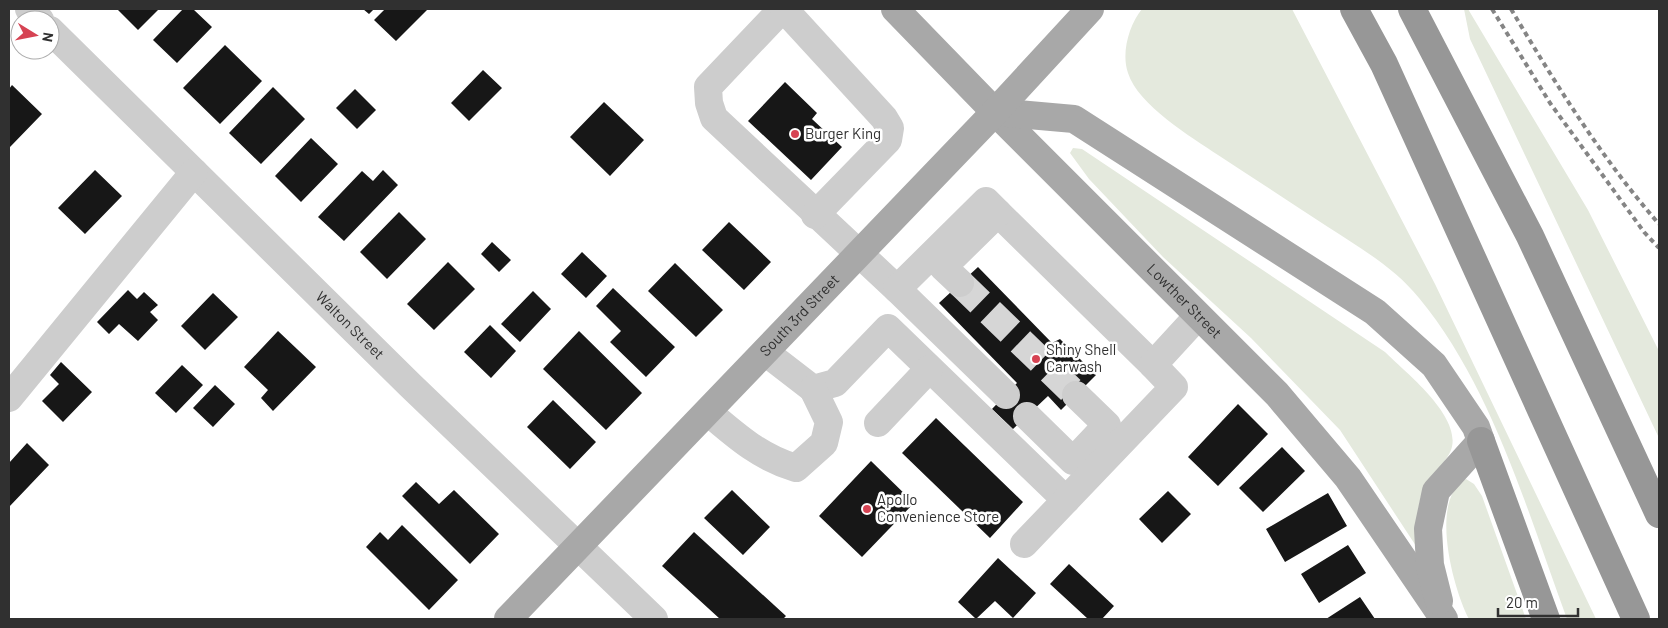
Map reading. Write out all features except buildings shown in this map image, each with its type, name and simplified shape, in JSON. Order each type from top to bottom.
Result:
[{"type":"highway","points":[[1354,9],[1384,64],[1636,619]]},
{"type":"highway","points":[[1412,9],[1530,236],[1659,514]]},
{"type":"highway","points":[[1481,441],[1546,619]]},
{"type":"main road","name":"Lowther Street","points":[[895,9],[995,112],[1277,394],[1348,478],[1444,618]]},
{"type":"main road","name":"South 3rd Street","points":[[508,619],[995,112],[1090,9]]},
{"type":"main road","points":[[995,112],[1074,119],[1375,312],[1434,365],[1476,427],[1481,441],[1436,491],[1428,529],[1430,566],[1444,618]]},
{"type":"street","points":[[815,215],[888,140],[890,128],[884,118],[783,9],[708,87],[709,103],[714,118],[815,215],[897,289],[1006,394]]},
{"type":"street","name":"Walton Street","points":[[60,40],[410,384],[654,619]]},
{"type":"street","points":[[9,398],[194,172]]},
{"type":"street","points":[[897,289],[986,201],[1174,387],[1024,544]]},
{"type":"street","points":[[960,283],[943,267],[998,213]]},
{"type":"street","points":[[1153,366],[1198,316]]},
{"type":"street","points":[[813,389],[835,383],[888,328],[1066,500]]},
{"type":"street","points":[[708,412],[745,444],[776,462],[796,468],[824,443],[829,422],[813,389],[765,352]]},
{"type":"street","points":[[878,423],[929,369]]},
{"type":"street","points":[[1027,416],[1073,461],[1107,426],[1076,395]]},
{"type":"shaded area","points":[[1142,9],[1292,9],[1435,284],[1596,619],[1567,619],[1522,494],[1488,410],[1445,333],[1410,287],[1376,259],[1180,130],[1142,97],[1128,73],[1125,57],[1130,31]]},
{"type":"shaded area","points":[[1464,9],[1468,9],[1588,210],[1659,351],[1659,438],[1470,39]]},
{"type":"shaded area","points":[[1073,148],[1082,149],[1385,352],[1430,396],[1449,424],[1452,437],[1451,450],[1444,462],[1428,481],[1421,497],[1418,514],[1418,549],[1340,430],[1251,338],[1163,257],[1089,179],[1070,153]]},
{"type":"shaded area","points":[[1466,479],[1474,484],[1482,496],[1526,619],[1469,619],[1463,606],[1451,568],[1446,525],[1448,505],[1455,490]]},
{"type":"tunnel","points":[[960,283],[1076,395]]},
{"type":"railway","points":[[1492,9],[1550,103],[1644,232],[1659,248]]},
{"type":"railway","points":[[1511,9],[1562,92],[1599,147],[1659,224]]},
{"type":"place","name":"Burger King","points":[[795,134]]},
{"type":"place","name":"Shiny Shell Carwash","points":[[1036,359]]},
{"type":"place","name":"Apollo Convenience Store","points":[[867,509]]}]
